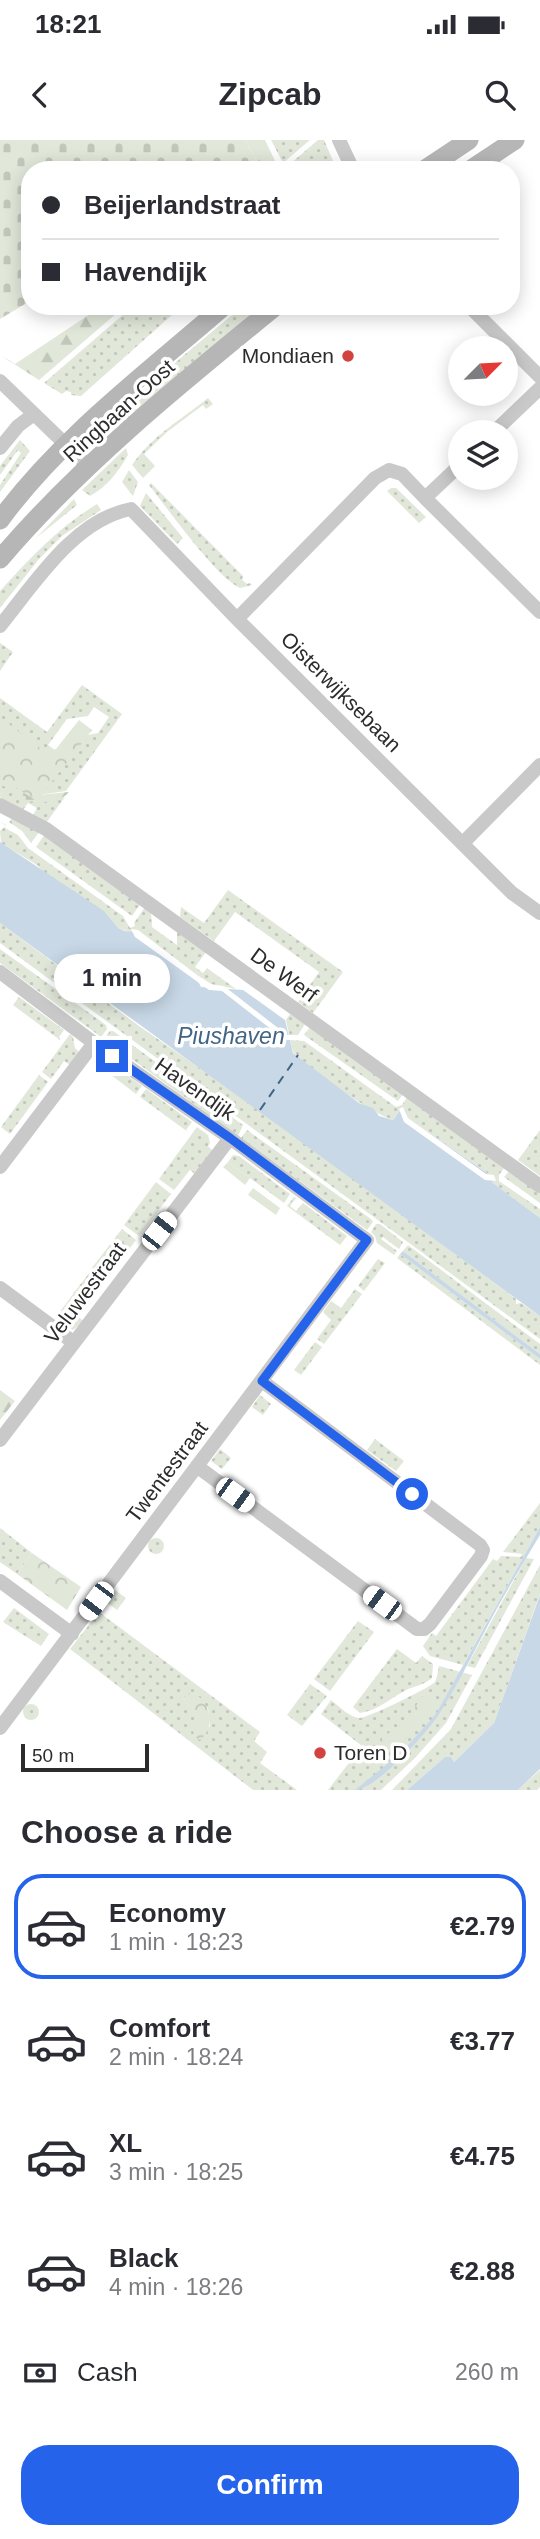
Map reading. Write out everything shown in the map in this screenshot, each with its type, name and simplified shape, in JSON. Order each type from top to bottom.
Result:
[{"type":"main road","points":[[438,161],[469,140]]},
{"type":"main road","points":[[484,161],[515,140]]},
{"type":"main road","name":"Ringbaan-Oost","points":[[0,520],[42,470],[67,446],[214,315]]},
{"type":"main road","name":"Ringbaan-Oost","points":[[0,559],[89,467],[213,357],[265,315]]},
{"type":"street","points":[[339,140],[349,161]]},
{"type":"street","points":[[479,315],[540,377]]},
{"type":"street","points":[[0,381],[89,467]]},
{"type":"street","points":[[507,420],[540,388]]},
{"type":"street","points":[[0,448],[18,426],[34,414]]},
{"type":"street","points":[[237,619],[375,478],[389,470],[402,474],[540,612]]},
{"type":"street","points":[[425,498],[448,476]]},
{"type":"street","name":"Oisterwijksebaan","points":[[0,626],[73,539],[111,513],[131,509],[237,619],[512,893],[540,913]]},
{"type":"street","points":[[463,843],[540,765]]},
{"type":"street","name":"De Werf","points":[[0,805],[46,829],[540,1186]]},
{"type":"street","name":"Havendijk","points":[[0,972],[94,1044],[230,1138],[367,1240]]},
{"type":"street","points":[[0,1167],[94,1044]]},
{"type":"street","name":"Veluwestraat","points":[[0,1440],[230,1138]]},
{"type":"street","name":"Twentestraat","points":[[0,1728],[367,1240]]},
{"type":"street","points":[[0,1288],[73,1342]]},
{"type":"street","points":[[198,1467],[417,1629],[424,1629],[430,1624],[481,1556],[483,1550],[480,1545],[262,1381]]},
{"type":"street","points":[[0,1581],[72,1633]]},
{"type":"green space","points":[[0,140],[245,140],[257,161],[21,161],[21,306],[0,319]]},
{"type":"green space","points":[[245,140],[265,140],[275,161],[257,161]]},
{"type":"green space","points":[[271,140],[310,140],[285,161],[282,161]]},
{"type":"green space","points":[[318,140],[324,140],[333,161],[294,161]]},
{"type":"green space","points":[[88,315],[115,315],[39,380],[0,355],[15,364]]},
{"type":"green space","points":[[123,315],[172,315],[81,396],[71,395],[71,392],[66,391],[62,394],[44,383]]},
{"type":"green space","points":[[232,315],[249,315],[124,427],[114,417]]},
{"type":"green space","points":[[208,398],[213,404],[206,409],[203,405],[167,432],[144,454],[155,466],[143,478],[132,465],[140,455],[158,437]]},
{"type":"green space","points":[[20,440],[30,451],[0,492],[0,485],[21,453],[18,450],[0,475],[0,466]]},
{"type":"green space","points":[[126,448],[128,455],[107,483],[90,496],[82,490]]},
{"type":"green space","points":[[129,470],[138,482],[133,496],[122,482]]},
{"type":"green space","points":[[151,483],[243,576],[242,580],[252,585],[240,588],[218,571],[149,485]]},
{"type":"green space","points":[[396,488],[426,517],[419,523],[387,491]]},
{"type":"green space","points":[[146,493],[183,538],[177,544],[140,506]]},
{"type":"green space","points":[[74,499],[77,505],[36,538]]},
{"type":"green space","points":[[97,504],[101,510],[62,536],[39,559],[0,608],[0,591],[11,579],[58,533]]},
{"type":"green space","points":[[0,643],[13,652],[0,671]]},
{"type":"green space","points":[[82,685],[122,714],[66,791],[38,795],[26,778],[4,789],[0,787],[0,698],[47,732]],"holes":[[[94,707],[109,717],[98,733],[77,737],[63,756],[48,745],[67,719],[88,716]]]},
{"type":"green space","points":[[0,717],[45,752],[56,749],[79,720],[92,730],[37,801],[0,778]]},
{"type":"green space","points":[[11,779],[38,795],[69,792],[55,801],[26,801],[25,790],[17,783],[6,797],[0,793],[0,787],[4,789]]},
{"type":"green space","points":[[17,783],[34,802],[65,797],[46,823],[33,815],[37,808],[28,803],[23,810],[0,797],[0,793],[6,796]]},
{"type":"green space","points":[[13,816],[40,831],[31,843],[22,831],[9,822]]},
{"type":"green space","points":[[6,826],[5,828],[18,835],[28,848],[123,916],[130,928],[135,926],[134,923],[145,907],[151,912],[152,927],[177,945],[177,931],[206,952],[195,967],[203,973],[207,968],[236,989],[211,984],[133,933],[118,928],[105,915],[47,875],[37,865],[1,843],[0,831]]},
{"type":"green space","points":[[45,834],[141,903],[132,916],[36,847]]},
{"type":"green space","points":[[228,890],[343,972],[313,1013],[298,1002],[319,972],[235,912],[214,941],[180,917],[181,907],[204,923]]},
{"type":"green space","points":[[0,923],[516,1299],[516,1304],[521,1303],[540,1316],[540,1339],[0,943]]},
{"type":"green space","points":[[0,949],[106,1025],[107,1029],[101,1037],[0,963]]},
{"type":"green space","points":[[19,997],[64,1030],[60,1040],[13,1005]]},
{"type":"green space","points":[[290,1014],[305,1024],[298,1035],[289,1035],[286,1020]]},
{"type":"green space","points":[[310,1027],[403,1094],[398,1101],[304,1035]]},
{"type":"green space","points":[[110,1031],[243,1125],[238,1136],[104,1039]]},
{"type":"green space","points":[[70,1034],[79,1052],[70,1065],[64,1061],[51,1079],[42,1072]]},
{"type":"green space","points":[[290,1040],[304,1041],[396,1107],[402,1105],[407,1097],[504,1168],[499,1175],[499,1181],[540,1209],[540,1218],[493,1183],[490,1175],[399,1112],[393,1120],[383,1116],[329,1082],[295,1054]]},
{"type":"green space","points":[[103,1058],[142,1086],[136,1094],[98,1065]]},
{"type":"green space","points":[[39,1075],[48,1082],[10,1134],[1,1127]]},
{"type":"green space","points":[[146,1089],[192,1122],[186,1130],[188,1132],[140,1097]]},
{"type":"green space","points":[[197,1127],[208,1135],[208,1146],[213,1151],[195,1174],[190,1170],[174,1190],[159,1179]]},
{"type":"green space","points":[[247,1130],[371,1219],[373,1222],[367,1230],[241,1138]]},
{"type":"green space","points":[[540,1130],[540,1176],[518,1160]]},
{"type":"green space","points":[[233,1155],[239,1156],[290,1194],[284,1203],[228,1162]]},
{"type":"green space","points":[[228,1162],[250,1178],[245,1185],[223,1167]]},
{"type":"green space","points":[[509,1171],[540,1193],[540,1203],[504,1177]]},
{"type":"green space","points":[[156,1182],[171,1194],[139,1236],[124,1225]]},
{"type":"green space","points":[[253,1188],[280,1208],[276,1215],[248,1195]]},
{"type":"green space","points":[[296,1198],[290,1206],[296,1211],[303,1203],[347,1236],[340,1245],[287,1206]]},
{"type":"green space","points":[[376,1224],[380,1224],[403,1242],[399,1249],[383,1237],[381,1239],[397,1251],[394,1255],[377,1243],[371,1232]]},
{"type":"green space","points":[[122,1229],[136,1240],[106,1280],[91,1269]]},
{"type":"green space","points":[[408,1245],[540,1344],[540,1354],[403,1251]]},
{"type":"green space","points":[[400,1254],[540,1359],[540,1365],[397,1258]]},
{"type":"green space","points":[[378,1259],[385,1263],[364,1291],[358,1286]]},
{"type":"green space","points":[[89,1273],[103,1283],[78,1317],[84,1321],[73,1330],[55,1318]]},
{"type":"green space","points":[[355,1289],[362,1294],[324,1344],[317,1339],[331,1320],[323,1312],[331,1301],[341,1308]]},
{"type":"green space","points":[[315,1342],[322,1347],[301,1375],[294,1370]]},
{"type":"green space","points":[[0,1390],[15,1401],[0,1420]]},
{"type":"green space","points":[[260,1395],[271,1404],[263,1415],[252,1407]]},
{"type":"green space","points":[[375,1439],[404,1461],[396,1471],[367,1450]]},
{"type":"green space","points":[[220,1449],[231,1458],[222,1469],[211,1461]]},
{"type":"green space","points":[[540,1503],[540,1527],[463,1665],[430,1656],[423,1646],[432,1633],[436,1636],[493,1559],[497,1561],[501,1556],[521,1557],[522,1554],[503,1552]]},
{"type":"green space","points":[[0,1528],[32,1553],[17,1574],[0,1562]]},
{"type":"green space","points":[[156,1538],[162,1540],[162,1552],[156,1554],[150,1552],[148,1546],[150,1540]]},
{"type":"green space","points":[[32,1553],[81,1587],[67,1610],[17,1574]]},
{"type":"green space","points":[[526,1558],[534,1559],[475,1668],[467,1666]]},
{"type":"green space","points":[[540,1565],[540,1594],[494,1723],[454,1762],[451,1757],[445,1757],[407,1790],[392,1790],[451,1729]]},
{"type":"green space","points":[[115,1590],[126,1598],[117,1610],[106,1602]]},
{"type":"green space","points":[[14,1608],[49,1634],[41,1646],[3,1622]]},
{"type":"green space","points":[[99,1612],[260,1732],[254,1741],[267,1752],[260,1763],[297,1790],[253,1790],[70,1649]],"holes":[[[183,1698],[208,1708],[210,1726],[195,1737],[192,1726],[200,1718]]]},
{"type":"green space","points":[[358,1621],[374,1632],[330,1691],[314,1679]]},
{"type":"green space","points":[[397,1649],[416,1663],[422,1656],[433,1664],[432,1678],[378,1707],[360,1713],[353,1707]]},
{"type":"green space","points":[[439,1666],[472,1675],[446,1723],[415,1758],[381,1790],[328,1790],[362,1746],[321,1714],[331,1700],[352,1716],[364,1717],[431,1685],[436,1680]]},
{"type":"green space","points":[[310,1684],[327,1696],[302,1726],[287,1715]]},
{"type":"green space","points":[[191,1692],[203,1701],[209,1714],[208,1728],[200,1740],[195,1737],[191,1725],[199,1718],[183,1698]]},
{"type":"green space","points":[[424,1695],[437,1704],[431,1715],[423,1718],[409,1733],[397,1755],[390,1756],[378,1744],[383,1737],[403,1723]]},
{"type":"green space","points":[[31,1704],[37,1706],[37,1718],[31,1720],[25,1718],[23,1712],[25,1706]]},
{"type":"green space","points":[[540,1770],[540,1787],[537,1790],[518,1790]]},
{"type":"water","name":"Piushaven","points":[[0,842],[104,911],[118,928],[140,933],[201,978],[198,981],[201,987],[243,990],[285,1020],[293,1053],[359,1103],[373,1108],[379,1116],[393,1120],[399,1112],[405,1110],[408,1118],[490,1175],[493,1183],[540,1218],[540,1316],[0,923]]},
{"type":"water","points":[[403,1251],[540,1354],[540,1359],[400,1254]]},
{"type":"water","points":[[540,1527],[540,1535],[437,1717],[387,1772],[364,1788],[355,1790],[400,1754],[436,1714]]},
{"type":"water","points":[[540,1595],[540,1769],[518,1790],[407,1790],[445,1757],[451,1757],[454,1762],[494,1723]]},
{"type":"pier","points":[[131,929],[138,930],[204,980],[204,984],[224,986],[287,1035],[293,1035],[293,1040],[285,1040],[222,991],[209,990],[135,937]]},
{"type":"pier","points":[[403,1107],[408,1118],[486,1174],[494,1175],[496,1181],[485,1180],[404,1122],[399,1109]]},
{"type":"ferry route","points":[[260,1110],[298,1055]]},
{"type":"place","name":"Mondiaen","points":[[348,356]]},
{"type":"place","name":"Toren D","points":[[320,1753]]},
{"type":"route","points":[[112,1056],[230,1138],[367,1240],[262,1381],[412,1494]]}]
